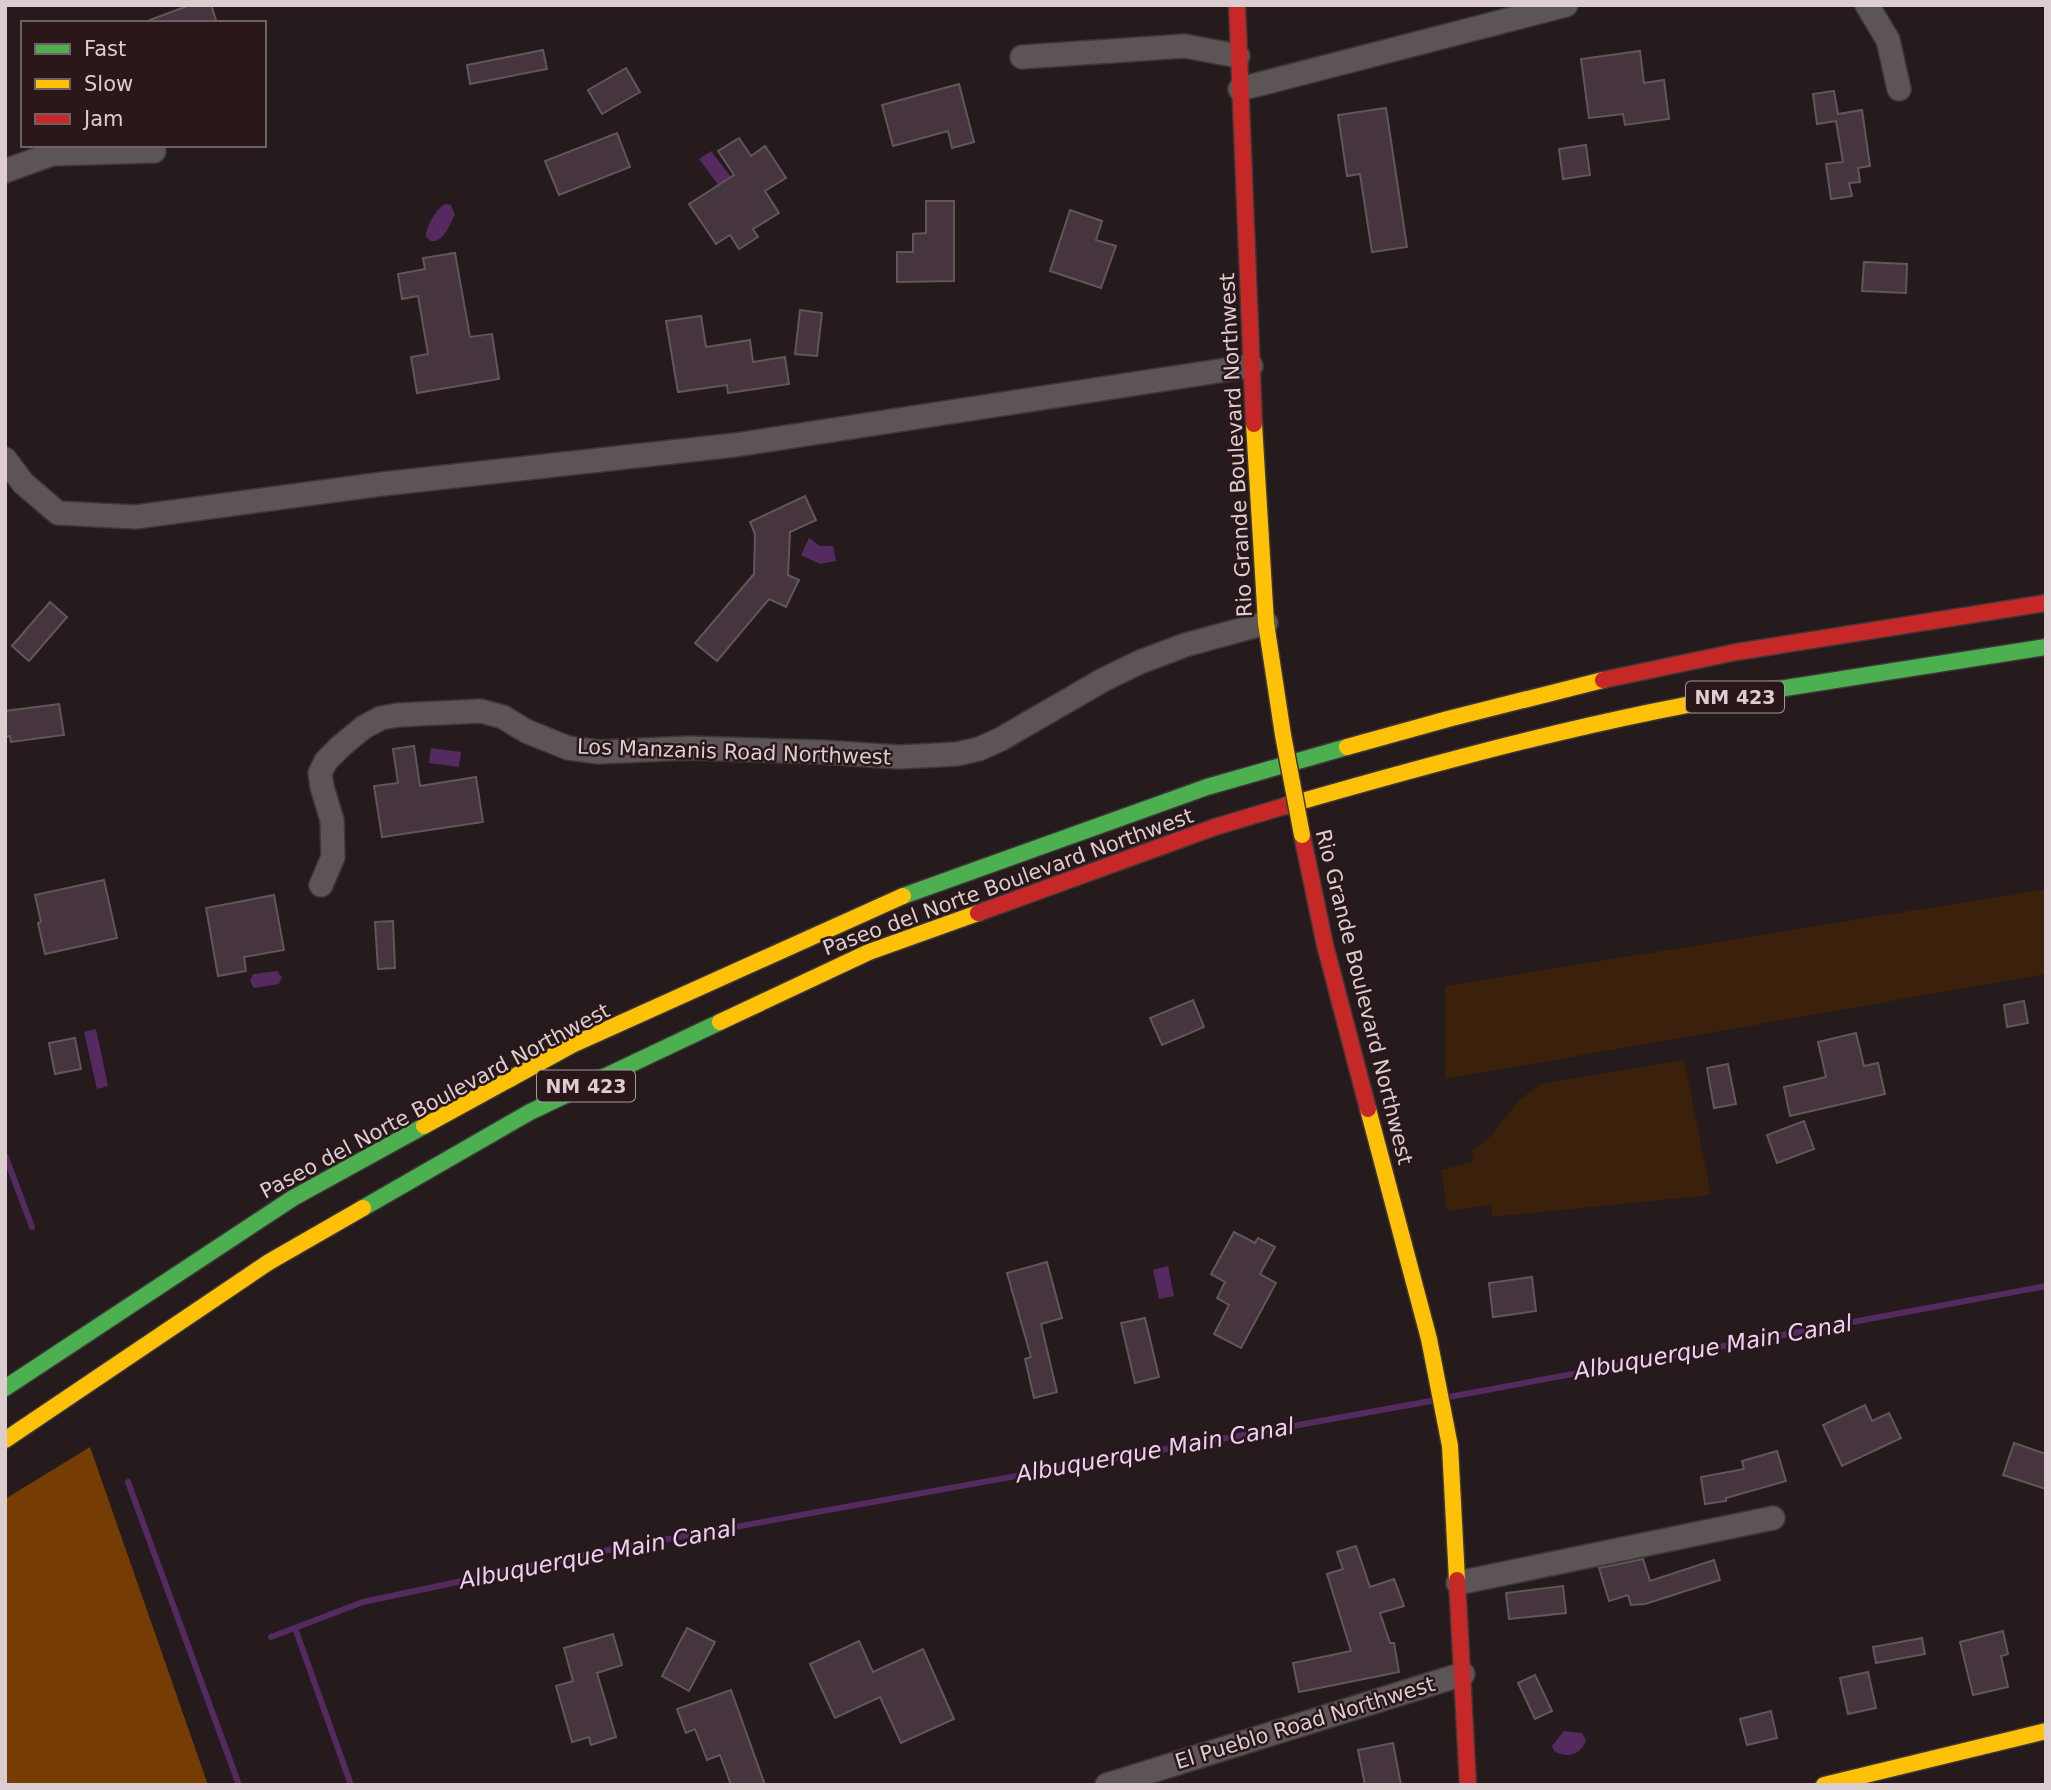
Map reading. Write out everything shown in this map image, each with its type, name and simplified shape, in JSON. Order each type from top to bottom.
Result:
[{"type":"main road","name":"Rio Grande Boulevard Northwest","points":[[1237,5],[1251,366],[1266,623],[1283,736],[1325,945],[1413,1274],[1450,1446],[1468,1785]]},
{"type":"main road","name":"Paseo del Norte Boulevard Northwest","points":[[5,1388],[293,1198],[572,1045],[908,894],[1207,787],[1461,715],[1563,689],[1735,652],[2046,603]]},
{"type":"main road","name":"Paseo del Norte Boulevard Northwest","points":[[5,1440],[269,1262],[530,1112],[869,952],[1214,827],[1427,765],[1548,734],[1755,693],[2046,647]]},
{"type":"main road","points":[[1824,1785],[2046,1731]]},
{"type":"street","points":[[1240,89],[1566,5]]},
{"type":"street","points":[[1867,5],[1888,40],[1899,89]]},
{"type":"street","points":[[1022,57],[1185,46],[1238,56]]},
{"type":"street","points":[[5,171],[52,154],[154,151]]},
{"type":"street","points":[[5,459],[23,483],[58,513],[135,517],[382,484],[734,445],[1251,366]]},
{"type":"street","name":"Los Manzanis Road Northwest","points":[[321,885],[333,858],[332,820],[320,773],[326,761],[341,746],[364,727],[381,718],[481,711],[503,717],[526,731],[568,748],[599,752],[689,748],[899,757],[957,754],[979,749],[1001,739],[1103,680],[1140,662],[1185,645],[1266,623]]},
{"type":"street","points":[[1458,1583],[1773,1518]]},
{"type":"street","name":"El Pueblo Road Northwest","points":[[1107,1785],[1463,1674]]},
{"type":"shaded area","points":[[711,151],[731,177],[719,186],[699,159]]},
{"type":"shaded area","points":[[445,204],[451,205],[455,215],[443,236],[431,241],[426,237],[428,228],[435,214]]},
{"type":"shaded area","points":[[809,538],[820,546],[833,546],[836,561],[820,564],[801,555]]},
{"type":"shaded area","points":[[431,748],[461,752],[459,767],[429,763]]},
{"type":"shaded area","points":[[2046,889],[2046,974],[1445,1079],[1445,986]]},
{"type":"shaded area","points":[[277,971],[282,977],[279,984],[254,988],[250,981],[253,974]]},
{"type":"shaded area","points":[[96,1029],[108,1086],[97,1089],[84,1032]]},
{"type":"shaded area","points":[[1684,1060],[1711,1195],[1492,1217],[1491,1205],[1447,1211],[1441,1170],[1473,1162],[1472,1151],[1490,1137],[1519,1100],[1541,1084]]},
{"type":"shaded area","points":[[1168,1266],[1174,1296],[1159,1299],[1153,1270]]},
{"type":"shaded area","points":[[90,1447],[208,1785],[5,1785],[5,1499]]},
{"type":"shaded area","points":[[1564,1731],[1582,1733],[1586,1740],[1581,1749],[1569,1755],[1554,1751],[1552,1746]]},
{"type":"building","points":[[190,5],[211,5],[216,21],[147,21]]},
{"type":"building","points":[[543,50],[547,69],[470,84],[467,65]]},
{"type":"building","points":[[1640,51],[1644,83],[1664,80],[1669,119],[1625,125],[1623,114],[1589,118],[1581,59]]},
{"type":"building","points":[[626,68],[640,92],[602,114],[588,90]]},
{"type":"building","points":[[959,84],[974,142],[952,148],[948,131],[893,146],[882,105]]},
{"type":"building","points":[[1834,91],[1838,114],[1862,110],[1870,166],[1858,168],[1860,182],[1849,183],[1852,196],[1831,199],[1826,164],[1843,162],[1836,121],[1817,124],[1813,94]]},
{"type":"building","points":[[1386,108],[1407,247],[1372,252],[1360,174],[1347,176],[1338,115]]},
{"type":"building","points":[[617,133],[630,167],[559,195],[545,161]]},
{"type":"building","points":[[739,138],[751,156],[765,146],[786,178],[765,191],[779,213],[753,229],[758,237],[739,249],[730,235],[716,244],[689,204],[734,175],[718,151]]},
{"type":"building","points":[[1586,145],[1590,175],[1563,179],[1559,149]]},
{"type":"building","points":[[926,201],[954,201],[954,281],[897,282],[897,252],[913,252],[913,234],[926,233]]},
{"type":"building","points":[[1070,210],[1102,221],[1096,240],[1116,246],[1101,288],[1050,271]]},
{"type":"building","points":[[455,253],[470,337],[492,334],[499,379],[417,393],[411,357],[428,354],[418,296],[402,299],[398,274],[425,269],[423,258]]},
{"type":"building","points":[[1864,262],[1907,264],[1906,293],[1862,291]]},
{"type":"building","points":[[800,310],[822,313],[817,356],[795,354]]},
{"type":"building","points":[[701,316],[706,347],[750,340],[753,362],[785,357],[789,384],[728,393],[727,385],[678,392],[666,321]]},
{"type":"building","points":[[805,496],[816,520],[790,532],[788,575],[799,580],[786,607],[769,599],[717,661],[695,643],[754,574],[755,534],[750,522]]},
{"type":"building","points":[[50,602],[67,617],[29,661],[12,646]]},
{"type":"building","points":[[59,704],[64,735],[11,742],[10,736],[5,737],[5,711]]},
{"type":"building","points":[[414,746],[420,786],[476,777],[483,822],[382,837],[374,786],[398,783],[393,749]]},
{"type":"building","points":[[104,880],[117,938],[45,954],[35,895]]},
{"type":"building","points":[[274,895],[284,950],[244,957],[246,971],[218,976],[206,908]]},
{"type":"building","points":[[393,921],[395,968],[378,969],[375,922]]},
{"type":"building","points":[[1193,1000],[1204,1027],[1162,1045],[1150,1018]]},
{"type":"building","points":[[2024,1001],[2028,1023],[2007,1027],[2004,1005]]},
{"type":"building","points":[[1856,1033],[1864,1066],[1878,1063],[1885,1094],[1790,1116],[1784,1087],[1826,1077],[1818,1042]]},
{"type":"building","points":[[75,1038],[81,1069],[55,1074],[49,1043]]},
{"type":"building","points":[[1728,1064],[1736,1104],[1714,1108],[1707,1068]]},
{"type":"building","points":[[1804,1121],[1814,1149],[1777,1163],[1767,1135]]},
{"type":"building","points":[[1234,1232],[1255,1243],[1258,1238],[1275,1247],[1260,1274],[1276,1283],[1241,1348],[1214,1334],[1229,1305],[1217,1298],[1225,1282],[1211,1274]]},
{"type":"building","points":[[1047,1262],[1062,1318],[1041,1324],[1057,1392],[1034,1398],[1025,1359],[1031,1357],[1007,1273]]},
{"type":"building","points":[[1532,1277],[1536,1311],[1493,1317],[1489,1283]]},
{"type":"building","points":[[1145,1318],[1159,1377],[1135,1383],[1121,1323]]},
{"type":"building","points":[[1865,1405],[1872,1421],[1889,1413],[1901,1438],[1842,1466],[1823,1425]]},
{"type":"building","points":[[2014,1443],[2046,1454],[2046,1489],[2003,1475]]},
{"type":"building","points":[[1777,1451],[1786,1481],[1726,1498],[1726,1501],[1705,1504],[1701,1477],[1744,1469],[1742,1461]]},
{"type":"building","points":[[1356,1546],[1370,1587],[1394,1579],[1404,1606],[1380,1613],[1390,1643],[1394,1643],[1399,1672],[1299,1692],[1293,1663],[1351,1651],[1327,1574],[1343,1569],[1337,1552]]},
{"type":"building","points":[[1643,1559],[1650,1581],[1714,1560],[1720,1580],[1645,1604],[1631,1605],[1628,1595],[1609,1601],[1599,1568]]},
{"type":"building","points":[[1563,1586],[1566,1613],[1509,1619],[1506,1593]]},
{"type":"building","points":[[687,1628],[715,1642],[689,1691],[662,1676]]},
{"type":"building","points":[[2003,1631],[2008,1654],[2001,1656],[2008,1687],[1973,1695],[1960,1642]]},
{"type":"building","points":[[613,1634],[622,1665],[597,1673],[616,1737],[591,1745],[589,1737],[572,1742],[556,1686],[573,1681],[564,1648]]},
{"type":"building","points":[[1922,1638],[1925,1654],[1876,1663],[1873,1647]]},
{"type":"building","points":[[859,1641],[873,1672],[923,1649],[954,1719],[901,1743],[880,1697],[835,1718],[810,1664]]},
{"type":"building","points":[[1868,1672],[1876,1708],[1848,1714],[1840,1678]]},
{"type":"building","points":[[1535,1675],[1552,1711],[1535,1719],[1518,1683]]},
{"type":"building","points":[[731,1690],[765,1785],[731,1785],[720,1755],[707,1760],[695,1729],[686,1733],[677,1709]]},
{"type":"building","points":[[1771,1711],[1777,1738],[1747,1745],[1740,1719]]},
{"type":"building","points":[[1393,1743],[1401,1785],[1365,1785],[1358,1750]]},
{"type":"waterway","points":[[5,1155],[32,1227]]},
{"type":"waterway","name":"Albuquerque Main Canal","points":[[1449,1397],[2046,1286]]},
{"type":"waterway","name":"Albuquerque Main Canal","points":[[271,1637],[363,1602],[613,1549],[1431,1401]]},
{"type":"waterway","points":[[128,1482],[239,1785]]},
{"type":"waterway","points":[[295,1628],[351,1785]]},
{"type":"traffic: fast","points":[[1772,690],[2046,647]]},
{"type":"traffic: fast","points":[[903,896],[1207,787],[1347,747]]},
{"type":"traffic: fast","points":[[363,1208],[530,1112],[720,1022]]},
{"type":"traffic: fast","points":[[5,1388],[293,1198],[424,1126]]},
{"type":"traffic: slow","points":[[1254,424],[1266,623],[1283,735]]},
{"type":"traffic: slow","points":[[1347,747],[1603,680]]},
{"type":"traffic: slow","points":[[1285,806],[1526,740],[1648,713],[1772,690]]},
{"type":"traffic: slow","points":[[1283,735],[1302,835]]},
{"type":"traffic: slow","points":[[424,1126],[572,1045],[903,896]]},
{"type":"traffic: slow","points":[[720,1022],[869,952],[978,913]]},
{"type":"traffic: slow","points":[[1368,1109],[1429,1339],[1450,1446],[1457,1580]]},
{"type":"traffic: slow","points":[[5,1440],[269,1262],[363,1208]]},
{"type":"traffic: slow","points":[[1824,1785],[2046,1731]]},
{"type":"traffic: jam","points":[[1237,5],[1254,424]]},
{"type":"traffic: jam","points":[[1603,680],[1736,652],[2046,603]]},
{"type":"traffic: jam","points":[[978,913],[1215,827],[1285,806]]},
{"type":"traffic: jam","points":[[1302,835],[1325,945],[1368,1109]]},
{"type":"traffic: jam","points":[[1457,1580],[1468,1785]]}]
